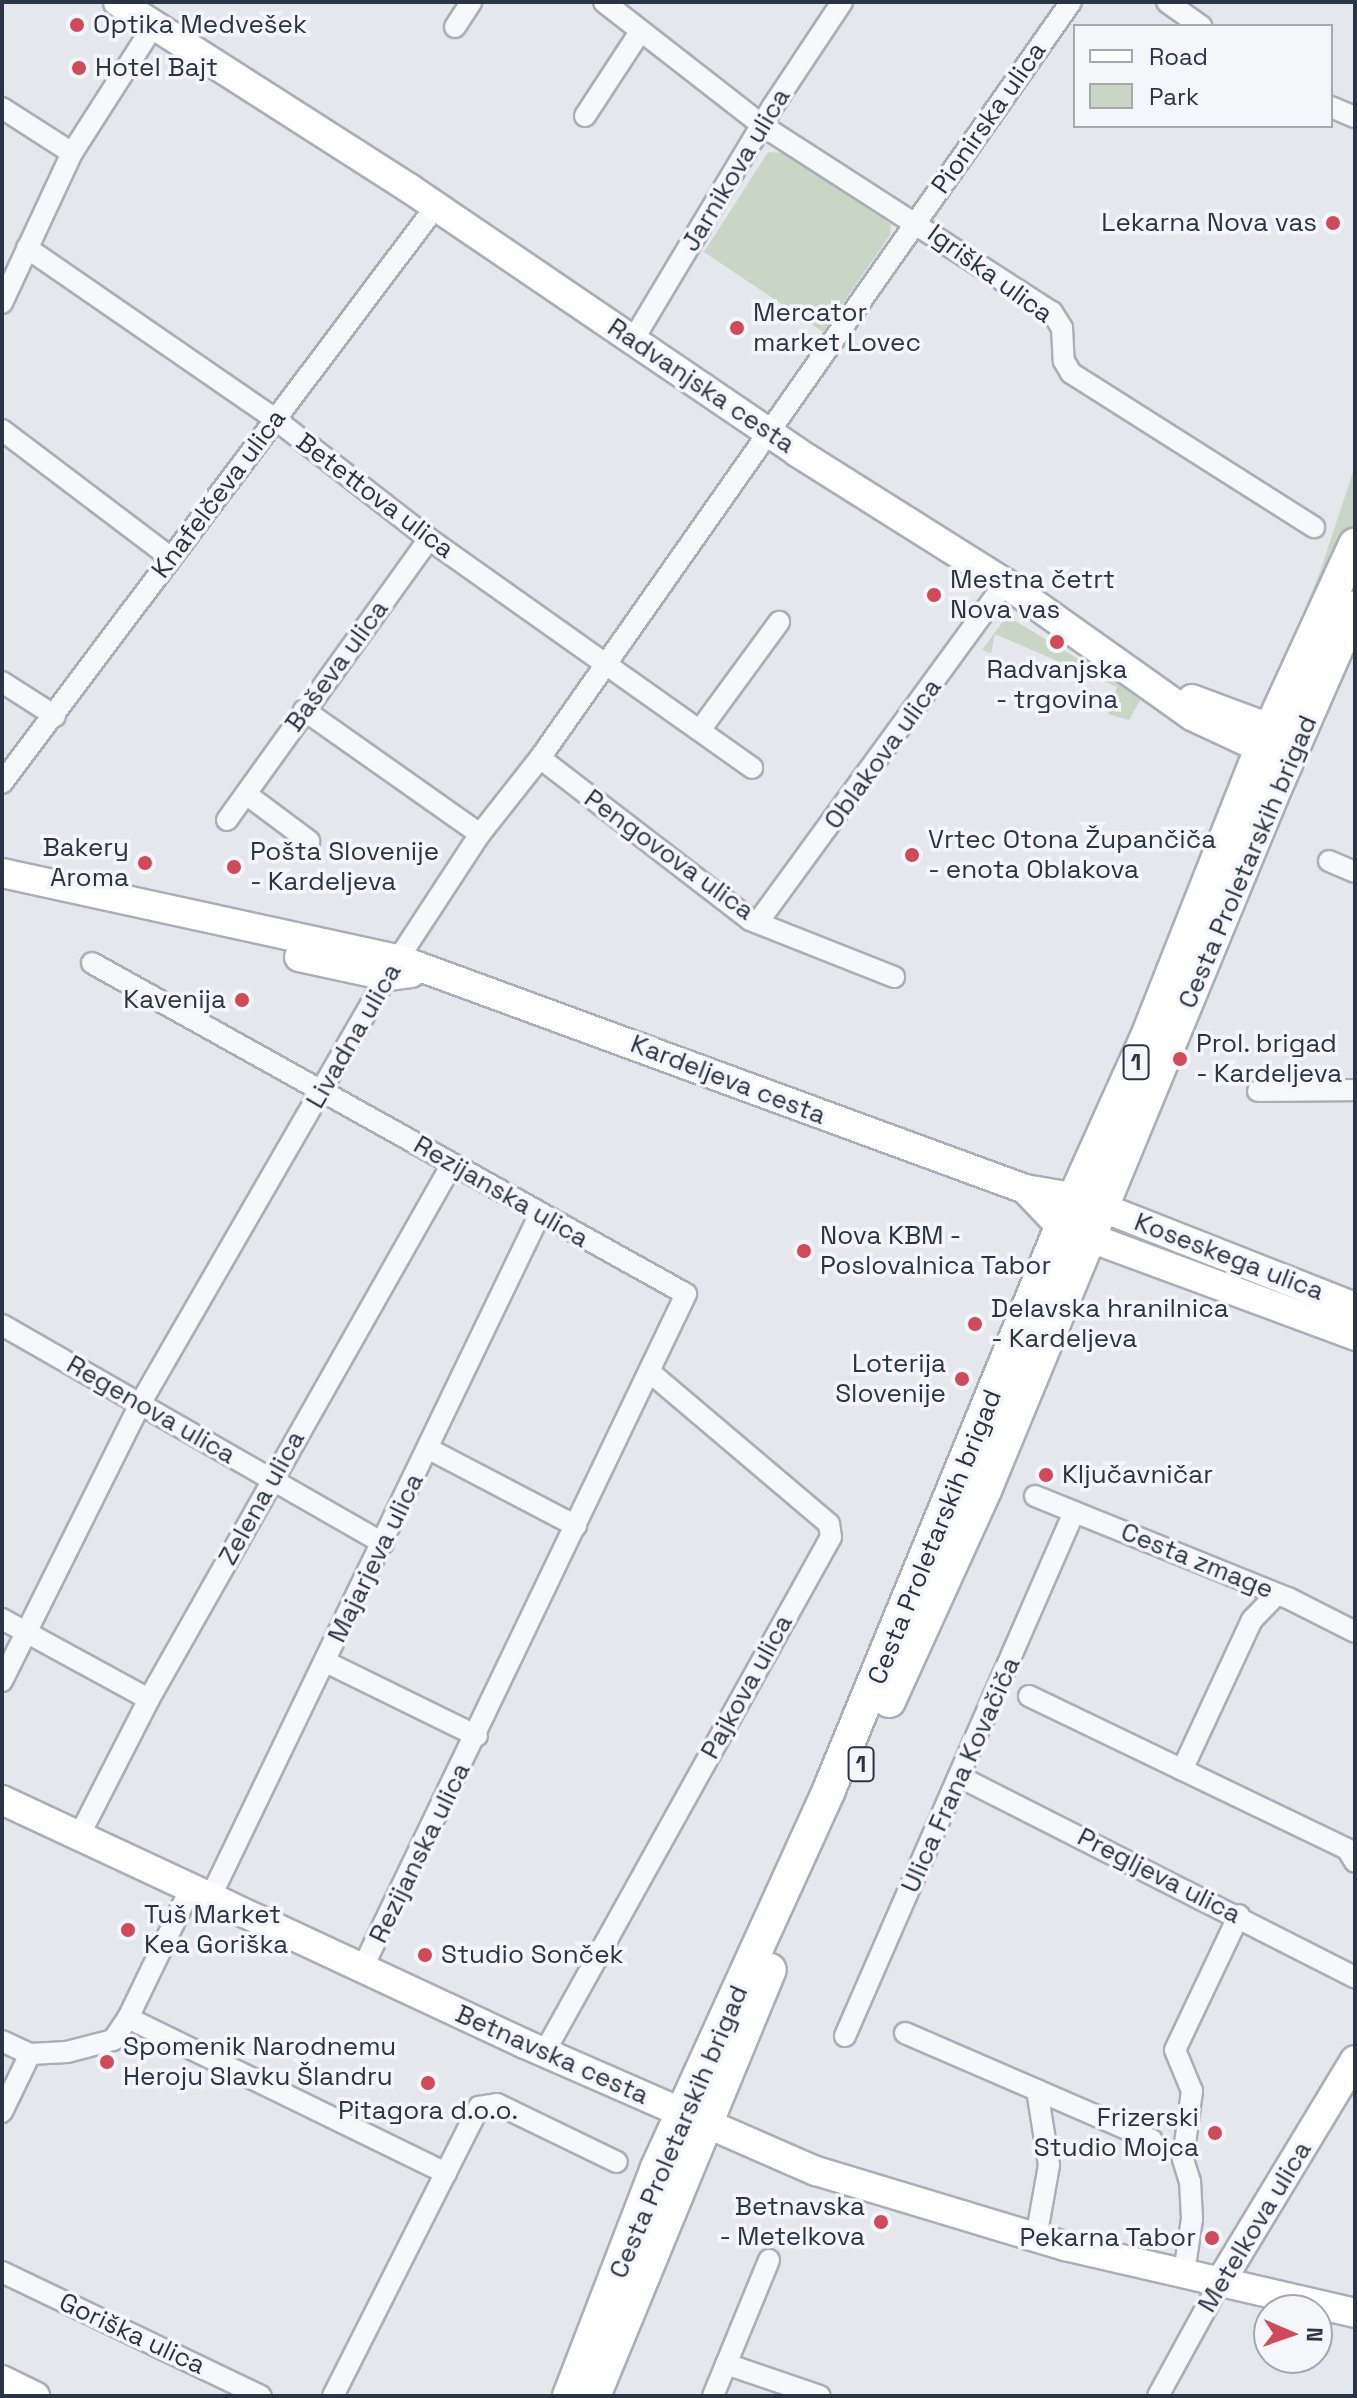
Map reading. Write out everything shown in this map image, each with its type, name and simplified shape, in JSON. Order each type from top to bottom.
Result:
[{"type":"main road","name":"Cesta Proletarskih brigad","points":[[569,2396],[786,1930],[986,1488],[1074,1232],[1091,1202],[1279,744],[1355,545]]},
{"type":"main road","name":"Cesta Proletarskih brigad","points":[[1279,744],[1355,607]]},
{"type":"main road","name":"Cesta Proletarskih brigad","points":[[594,2396],[695,2121]]},
{"type":"street","name":"Radvanjska cesta","points":[[118,2],[436,206],[770,431],[1005,583],[1161,689],[1192,716],[1279,744]]},
{"type":"street","points":[[455,27],[471,2]]},
{"type":"street","name":"Igriška ulica","points":[[604,2],[763,126],[917,221],[1052,312],[1062,328],[1064,361],[1071,373],[1314,527]]},
{"type":"street","name":"Jarnikova ulica","points":[[633,340],[842,2]]},
{"type":"street","name":"Pionirska ulica","points":[[770,431],[1071,2]]},
{"type":"street","points":[[1167,2],[1198,24]]},
{"type":"street","points":[[2,303],[72,153],[154,25]]},
{"type":"street","points":[[585,116],[640,32]]},
{"type":"street","points":[[2,108],[72,153]]},
{"type":"street","points":[[1333,108],[1355,117]]},
{"type":"street","name":"Knafelčeva ulica","points":[[2,783],[436,206]]},
{"type":"street","name":"Betettova ulica","points":[[27,248],[275,419],[429,539],[752,768]]},
{"type":"street","points":[[2,430],[171,558]]},
{"type":"street","name":"Livadna ulica","points":[[2,1681],[140,1404],[392,968],[480,834],[540,758],[603,663],[770,431]]},
{"type":"street","name":"Baševa ulica","points":[[227,820],[429,539]]},
{"type":"street","name":"Oblakova ulica","points":[[758,922],[1005,583]]},
{"type":"street","points":[[700,730],[779,622]]},
{"type":"street","points":[[2,682],[55,716]]},
{"type":"street","points":[[304,710],[480,834]]},
{"type":"street","name":"Pengovova ulica","points":[[540,758],[758,922],[894,977]]},
{"type":"street","points":[[246,794],[309,841]]},
{"type":"street","points":[[1329,861],[1355,872]]},
{"type":"street","name":"Kardeljeva cesta","points":[[2,873],[392,968]]},
{"type":"street","name":"Kardeljeva cesta","points":[[2,886],[392,968],[430,971],[1025,1189],[1091,1202]]},
{"type":"street","name":"Rezijanska ulica","points":[[92,963],[452,1164],[539,1216],[686,1294],[477,1736],[362,1969]]},
{"type":"street","points":[[1258,1091],[1355,1090]]},
{"type":"street","name":"Zelena ulica","points":[[79,1836],[149,1699],[452,1164]]},
{"type":"street","points":[[1025,1189],[1074,1232]]},
{"type":"street","name":"Koseskega ulica","points":[[1091,1202],[1355,1307]]},
{"type":"street","name":"Majarjeva ulica","points":[[200,1894],[326,1662],[539,1216]]},
{"type":"street","name":"Koseskega ulica","points":[[1074,1232],[1355,1336]]},
{"type":"street","name":"Regenova ulica","points":[[2,1325],[383,1543]]},
{"type":"street","name":"Pajkova ulica","points":[[544,2053],[831,1537],[829,1524],[651,1373]]},
{"type":"street","points":[[429,1449],[576,1526]]},
{"type":"street","name":"Cesta zmage","points":[[1035,1496],[1277,1594],[1355,1632]]},
{"type":"street","name":"Ulica Frana Kovačiča","points":[[845,2036],[962,1778],[1074,1512]]},
{"type":"street","points":[[1182,1770],[1252,1620],[1277,1594]]},
{"type":"street","points":[[2,1619],[149,1699]]},
{"type":"street","name":"Rezijanska ulica","points":[[326,1662],[477,1736]]},
{"type":"street","points":[[1029,1696],[1347,1849],[1355,1862]]},
{"type":"street","name":"Pregljeva ulica","points":[[962,1778],[1239,1915],[1355,1977]]},
{"type":"street","name":"Betnavska cesta","points":[[2,1800],[544,2053],[816,2171],[1036,2238],[1355,2313]]},
{"type":"street","points":[[2,2041],[30,2054],[67,2052],[113,2040],[200,1894]]},
{"type":"street","points":[[1184,2273],[1192,2219],[1190,2182],[1183,2159],[1192,2091],[1175,2050],[1239,1915]]},
{"type":"street","points":[[128,2018],[446,2173]]},
{"type":"street","points":[[905,2033],[1152,2140]]},
{"type":"street","points":[[2,2112],[30,2054]]},
{"type":"street","name":"Metelkova ulica","points":[[1158,2396],[1221,2281],[1355,2060]]},
{"type":"street","points":[[1036,2238],[1049,2165],[1037,2090]]},
{"type":"street","points":[[333,2396],[479,2107],[497,2104],[617,2162]]},
{"type":"street","points":[[713,2396],[769,2260]]},
{"type":"street","name":"Goriška ulica","points":[[2,2272],[261,2396]]},
{"type":"street","points":[[726,2364],[820,2396]]},
{"type":"street","points":[[2,2380],[35,2396]]},
{"type":"green space","points":[[768,152],[784,153],[891,224],[890,235],[823,332],[704,252]]},
{"type":"green space","points":[[1355,466],[1355,526],[1278,675],[1320,572]]},
{"type":"green space","points":[[1007,616],[1142,697],[1129,720],[1108,714],[1117,687],[995,634],[991,653],[982,650]]},
{"type":"place","name":"Optika Medvešek","points":[[77,25]]},
{"type":"place","name":"Hotel Bajt","points":[[79,68]]},
{"type":"place","name":"Lekarna Nova vas","points":[[1333,223]]},
{"type":"place","name":"Mercator market Lovec","points":[[737,328]]},
{"type":"place","name":"Mestna četrt Nova vas","points":[[934,595]]},
{"type":"place","name":"Radvanjska - trgovina","points":[[1057,642]]},
{"type":"place","name":"Vrtec Otona Župančiča - enota Oblakova","points":[[912,855]]},
{"type":"place","name":"Bakery Aroma","points":[[145,863]]},
{"type":"place","name":"Pošta Slovenije - Kardeljeva","points":[[234,867]]},
{"type":"place","name":"Kavenija","points":[[242,1000]]},
{"type":"place","name":"Prol. brigad - Kardeljeva","points":[[1180,1059]]},
{"type":"place","name":"Nova KBM - Poslovalnica Tabor","points":[[804,1251]]},
{"type":"place","name":"Delavska hranilnica - Kardeljeva","points":[[975,1324]]},
{"type":"place","name":"Loterija Slovenije","points":[[962,1379]]},
{"type":"place","name":"Ključavničar","points":[[1046,1475]]},
{"type":"place","name":"Tuš Market Kea Goriška","points":[[128,1930]]},
{"type":"place","name":"Studio Sonček","points":[[425,1955]]},
{"type":"place","name":"Spomenik Narodnemu Heroju Slavku Šlandru","points":[[107,2062]]},
{"type":"place","name":"Pitagora d.o.o.","points":[[428,2083]]},
{"type":"place","name":"Frizerski Studio Mojca","points":[[1215,2133]]},
{"type":"place","name":"Betnavska - Metelkova","points":[[881,2222]]},
{"type":"place","name":"Pekarna Tabor","points":[[1212,2238]]}]
